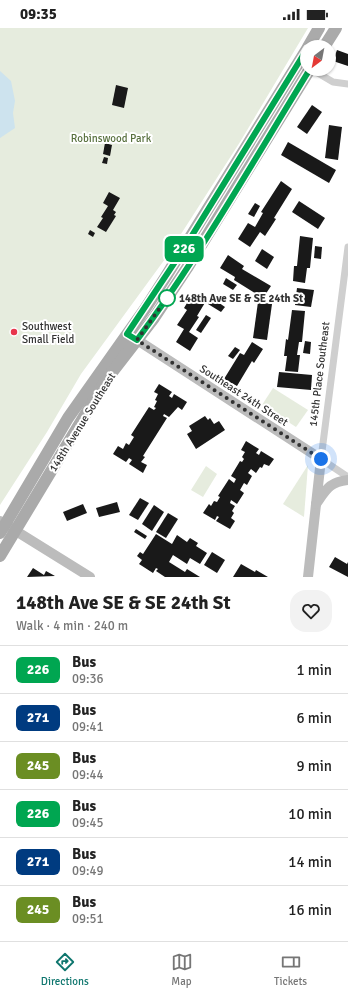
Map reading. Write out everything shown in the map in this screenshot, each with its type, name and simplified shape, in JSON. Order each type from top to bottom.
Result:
[{"type":"main road","name":"148th Avenue Southeast","points":[[312,40],[319,28]]},
{"type":"main road","points":[[328,40],[336,28]]},
{"type":"main road","name":"148th Avenue Southeast","points":[[0,556],[5,527],[106,380],[132,337],[187,268],[302,76]]},
{"type":"street","points":[[323,76],[333,82],[348,84]]},
{"type":"street","name":"145th Place Southeast","points":[[308,577],[315,506],[348,247]]},
{"type":"street","name":"Southeast 24th Street","points":[[132,337],[348,477]]},
{"type":"street","points":[[315,506],[332,484],[348,480]]},
{"type":"street","points":[[5,527],[90,577]]},
{"type":"green space","name":"Robinswood Park","points":[[0,28],[308,28],[240,142],[165,259],[81,374],[47,432],[0,505]]},
{"type":"green space","points":[[273,388],[308,410],[296,427],[262,405]]},
{"type":"green space","points":[[308,465],[304,517],[283,504]]},
{"type":"green space","points":[[206,466],[217,474],[203,497],[191,490]]},
{"type":"water","points":[[0,71],[11,81],[15,101],[13,113],[15,128],[0,138]]},
{"type":"building","points":[[337,50],[348,54],[348,66],[336,62]]},
{"type":"building","points":[[116,85],[128,88],[124,108],[112,105]]},
{"type":"building","points":[[312,105],[322,112],[307,134],[297,127]]},
{"type":"building","points":[[329,125],[342,127],[338,160],[325,158]]},
{"type":"building","points":[[288,142],[336,170],[329,183],[281,155]]},
{"type":"building","points":[[105,143],[112,145],[110,156],[103,154]]},
{"type":"building","points":[[104,157],[108,158],[107,164],[102,163]]},
{"type":"building","points":[[281,181],[292,189],[265,236],[260,232],[250,247],[238,239],[248,223],[255,227],[263,213],[261,212]]},
{"type":"building","points":[[109,192],[120,198],[113,210],[116,212],[114,215],[116,216],[106,232],[97,227],[108,206],[103,203]]},
{"type":"building","points":[[299,201],[325,218],[318,229],[292,212]]},
{"type":"building","points":[[255,203],[260,206],[254,217],[248,214]]},
{"type":"building","points":[[90,230],[95,233],[93,237],[88,234]]},
{"type":"building","points":[[300,236],[313,238],[310,268],[307,268],[305,283],[293,281],[294,266],[297,266]]},
{"type":"building","points":[[315,246],[322,247],[321,259],[314,258]]},
{"type":"building","points":[[262,249],[274,257],[267,269],[255,261]]},
{"type":"building","points":[[228,255],[244,266],[242,269],[271,286],[263,298],[234,280],[235,277],[220,268]]},
{"type":"building","points":[[226,278],[237,285],[233,290],[223,284]]},
{"type":"building","points":[[297,288],[314,290],[311,307],[295,305]]},
{"type":"building","points":[[193,293],[206,301],[197,316],[199,317],[189,332],[198,338],[190,351],[176,342],[184,329],[177,325],[187,310],[184,308]]},
{"type":"building","points":[[212,298],[225,307],[221,312],[208,304]]},
{"type":"building","points":[[258,302],[272,304],[267,340],[253,338]]},
{"type":"building","points":[[292,310],[305,311],[302,342],[299,342],[297,355],[300,355],[298,372],[285,371],[287,356],[284,356]]},
{"type":"building","points":[[206,315],[211,318],[201,333],[196,330]]},
{"type":"building","points":[[305,341],[311,342],[310,354],[303,353]]},
{"type":"building","points":[[252,342],[263,349],[254,363],[252,361],[237,386],[224,379],[240,353],[244,355]]},
{"type":"building","points":[[235,347],[240,350],[233,359],[228,356]]},
{"type":"building","points":[[279,372],[312,375],[311,390],[277,387]]},
{"type":"building","points":[[159,384],[172,392],[169,396],[172,398],[174,394],[187,402],[182,410],[178,407],[169,417],[164,414],[163,416],[167,418],[143,456],[145,457],[141,462],[147,465],[143,473],[129,464],[132,460],[129,458],[126,462],[113,454],[118,446],[123,449],[126,443],[129,445],[134,437],[131,435],[149,407],[154,410],[156,408],[154,407],[157,401],[155,400],[158,394],[154,392]]},
{"type":"building","points":[[205,416],[208,420],[210,418],[214,424],[219,421],[225,430],[196,449],[187,434],[192,431],[189,426]]},
{"type":"building","points":[[246,441],[259,449],[256,453],[259,455],[261,451],[274,459],[269,466],[264,464],[256,473],[251,469],[248,473],[252,476],[247,485],[244,483],[240,490],[244,493],[237,504],[231,500],[230,503],[235,506],[232,511],[234,513],[231,518],[235,521],[230,529],[216,521],[219,517],[217,516],[215,520],[203,513],[209,504],[211,506],[214,501],[217,502],[220,497],[218,496],[229,479],[234,483],[236,479],[231,476],[240,461],[242,462],[244,459],[242,457],[245,452],[241,450]]},
{"type":"building","points":[[140,498],[149,503],[138,520],[129,515]]},
{"type":"building","points":[[117,502],[120,512],[99,517],[96,508]]},
{"type":"building","points":[[83,504],[87,513],[67,521],[63,512]]},
{"type":"building","points":[[154,505],[164,512],[152,531],[142,524]]},
{"type":"building","points":[[168,513],[178,519],[166,538],[156,532]]},
{"type":"building","points":[[136,529],[147,536],[145,539],[134,532]]},
{"type":"building","points":[[156,534],[172,544],[177,535],[187,542],[190,538],[198,543],[196,546],[207,553],[200,564],[190,558],[187,564],[173,555],[169,562],[185,572],[187,569],[200,577],[165,577],[156,571],[158,569],[156,568],[153,573],[139,564],[142,560],[137,556],[140,552],[143,554]]},
{"type":"building","points":[[212,552],[225,560],[217,573],[204,565]]},
{"type":"building","points":[[335,557],[347,564],[348,562],[348,577],[329,567]]},
{"type":"building","points":[[241,564],[255,572],[256,570],[268,577],[233,577]]},
{"type":"building","points":[[33,568],[44,575],[46,571],[55,576],[27,577]]},
{"type":"bus line","name":"226","points":[[300,62],[183,250],[127,334],[137,340],[154,318],[187,268],[306,76]]},
{"type":"place","name":"148th Ave SE & SE 24th St","points":[[167,298]]},
{"type":"place","name":"Southwest Small Field","points":[[14,332]]},
{"type":"route","points":[[167,298],[137,340],[321,459]]}]
